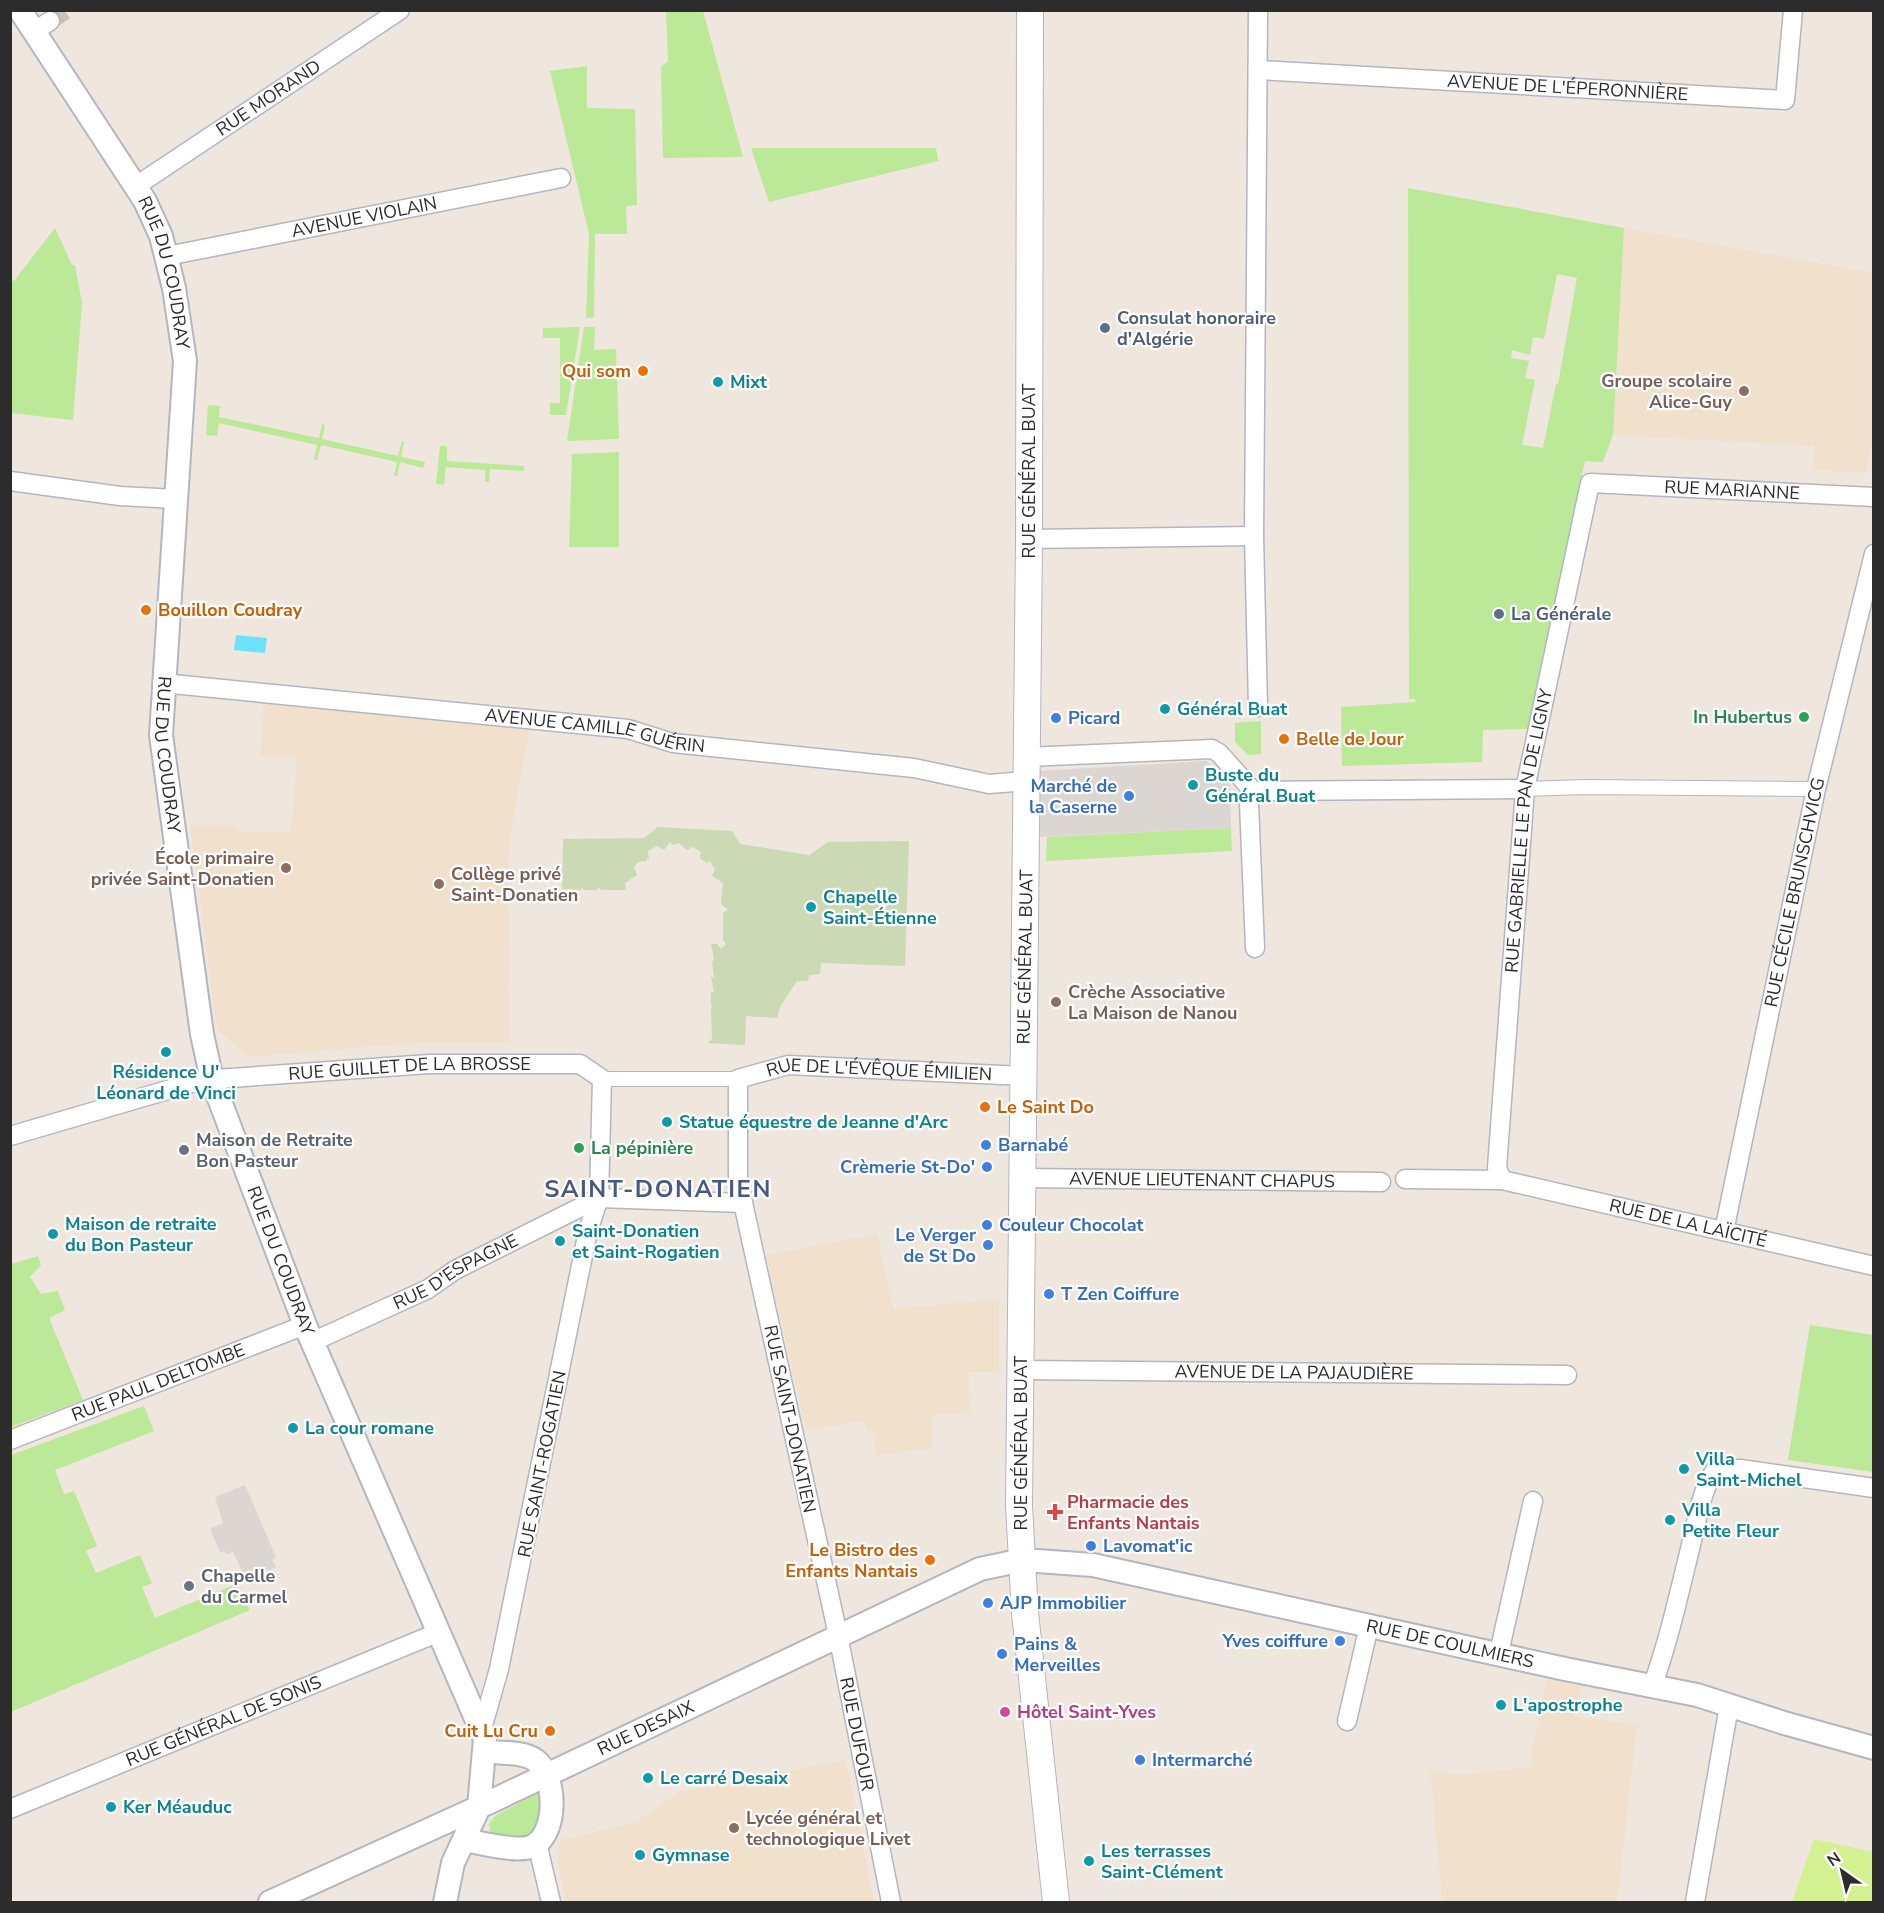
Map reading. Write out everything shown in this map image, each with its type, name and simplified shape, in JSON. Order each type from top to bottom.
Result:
[{"type":"main road","name":"RUE GÉNÉRAL BUAT","points":[[1030,10],[1029,539],[1019,1506],[1025,1613],[1056,1902]]},
{"type":"street","name":"RUE DU COUDRAY","points":[[20,10],[43,26],[155,220],[167,256],[185,361],[162,682],[161,735],[202,1034],[212,1080],[308,1333],[484,1740]]},
{"type":"street","name":"RUE MORAND","points":[[136,186],[400,10]]},
{"type":"street","points":[[1258,10],[1254,536],[1258,707]]},
{"type":"street","name":"AVENUE DE L'ÉPERONNIÈRE","points":[[1259,70],[1785,100],[1793,10]]},
{"type":"street","name":"AVENUE VIOLAIN","points":[[167,256],[561,178]]},
{"type":"street","points":[[10,482],[120,496],[176,499]]},
{"type":"street","name":"RUE MARIANNE","points":[[1590,483],[1874,497]]},
{"type":"street","name":"RUE GABRIELLE LE PAN DE LIGNY","points":[[1502,1180],[1497,1168],[1525,789],[1590,483]]},
{"type":"street","points":[[1029,539],[1254,536]]},
{"type":"street","name":"RUE CÉCILE BRUNSCHVICG","points":[[1724,1231],[1816,789],[1874,554]]},
{"type":"street","name":"AVENUE CAMILLE GUÉRIN","points":[[162,682],[628,729],[673,743],[914,768],[989,784],[1026,769],[1212,749],[1219,753],[1251,797]]},
{"type":"street","points":[[1255,948],[1251,797],[1608,787],[1816,789]]},
{"type":"street","name":"RUE GUILLET DE LA BROSSE","points":[[10,1136],[202,1080],[429,1064],[580,1064],[602,1079]]},
{"type":"street","name":"RUE DE L'ÉVÊQUE ÉMILIEN","points":[[738,1080],[788,1065],[1023,1076]]},
{"type":"street","points":[[602,1079],[738,1080]]},
{"type":"street","name":"RUE SAINT-ROGATIEN","points":[[484,1740],[588,1231],[598,1198],[602,1079]]},
{"type":"street","name":"RUE SAINT-DONATIEN","points":[[738,1080],[738,1180],[838,1635]]},
{"type":"street","name":"AVENUE LIEUTENANT CHAPUS","points":[[1022,1178],[1381,1182]]},
{"type":"street","name":"RUE DE LA LAÏCITÉ","points":[[1405,1179],[1502,1180],[1874,1266]]},
{"type":"street","points":[[598,1198],[743,1203]]},
{"type":"street","name":"RUE D'ESPAGNE","points":[[308,1333],[428,1289],[455,1270],[598,1198]]},
{"type":"street","name":"RUE PAUL DELTOMBE","points":[[10,1440],[199,1366],[308,1333]]},
{"type":"street","name":"AVENUE DE LA PAJAUDIÈRE","points":[[1020,1370],[1567,1376]]},
{"type":"street","points":[[1652,1687],[1667,1644],[1698,1515],[1716,1469],[1740,1469],[1874,1488]]},
{"type":"street","points":[[1498,1653],[1533,1501]]},
{"type":"street","name":"RUE DESAIX","points":[[270,1902],[479,1807],[980,1569],[1023,1560]]},
{"type":"street","name":"RUE DE COULMIERS","points":[[1023,1560],[1093,1565],[1697,1695],[1874,1748]]},
{"type":"street","points":[[1347,1721],[1369,1626]]},
{"type":"street","name":"RUE GÉNÉRAL DE SONIS","points":[[10,1809],[437,1633]]},
{"type":"street","name":"RUE DUFOUR","points":[[838,1635],[891,1902]]},
{"type":"street","points":[[1695,1902],[1729,1706]]},
{"type":"street","points":[[445,1902],[452,1869],[479,1807],[484,1740],[529,1757],[539,1764],[554,1800],[545,1831],[537,1843],[521,1849],[465,1840]]},
{"type":"street","points":[[537,1843],[551,1902]]},
{"type":"shaded area","name":"Groupe scolaire Alice-Guy","points":[[1624,228],[1873,273],[1874,436],[1866,473],[1813,470],[1814,446],[1613,435]]},
{"type":"shaded area","name":"Collège privé Saint-Donatien","points":[[264,699],[530,725],[510,839],[508,898],[510,1043],[412,1043],[249,1057],[217,1029],[190,825],[236,825],[237,831],[291,832],[297,757],[260,757]]},
{"type":"shaded area","points":[[1207,761],[1230,785],[1231,828],[1037,837],[1038,771]]},
{"type":"shaded area","points":[[877,1234],[893,1309],[999,1299],[999,1372],[968,1372],[970,1412],[932,1415],[932,1448],[877,1455],[872,1430],[867,1430],[866,1421],[806,1429],[766,1255]]},
{"type":"shaded area","points":[[245,1485],[276,1557],[272,1560],[276,1567],[246,1580],[233,1552],[226,1554],[225,1551],[220,1552],[210,1529],[223,1523],[215,1497]]},
{"type":"shaded area","points":[[1546,1679],[1582,1686],[1575,1716],[1640,1725],[1636,1734],[1617,1902],[1442,1902],[1430,1770],[1459,1775],[1529,1767]]},
{"type":"shaded area","name":"Lycée général et technologique Livet","points":[[846,1760],[874,1902],[566,1902],[558,1862],[560,1840],[636,1822],[679,1792]]},
{"type":"green space","points":[[666,11],[703,11],[743,157],[663,158],[661,67],[668,61]]},
{"type":"green space","points":[[587,66],[587,108],[635,109],[637,205],[626,206],[627,234],[595,234],[594,317],[586,318],[589,234],[550,71]]},
{"type":"green space","points":[[751,148],[936,148],[938,161],[769,202]]},
{"type":"green space","points":[[1408,188],[1624,228],[1613,435],[1603,462],[1585,461],[1529,729],[1483,730],[1482,762],[1342,766],[1341,707],[1416,702],[1415,699],[1409,699]],"holes":[[[1557,274],[1577,278],[1558,384],[1556,384],[1543,448],[1522,445],[1535,380],[1525,378],[1529,361],[1511,358],[1512,350],[1530,355],[1533,337],[1544,339]]]},
{"type":"green space","points":[[55,228],[72,265],[75,265],[82,303],[73,420],[11,413],[11,280],[14,281]]},
{"type":"green space","points":[[580,327],[566,415],[550,415],[550,403],[560,403],[560,338],[543,338],[543,328]]},
{"type":"green space","points":[[584,327],[595,327],[594,350],[616,349],[619,439],[567,441]]},
{"type":"green space","points":[[208,405],[220,406],[219,417],[319,438],[322,424],[325,425],[322,439],[398,456],[402,441],[404,442],[401,457],[425,462],[423,468],[400,462],[397,476],[394,476],[397,462],[321,445],[317,460],[314,460],[317,445],[219,423],[217,436],[206,435]]},
{"type":"green space","points":[[440,446],[447,446],[447,461],[524,466],[524,471],[490,469],[489,482],[485,482],[485,470],[446,467],[444,485],[436,484]]},
{"type":"green space","points":[[619,452],[619,547],[569,547],[572,454]]},
{"type":"green space","points":[[1261,721],[1261,754],[1248,755],[1235,742],[1235,723]]},
{"type":"green space","points":[[658,827],[732,831],[740,844],[809,855],[828,842],[909,841],[905,966],[821,963],[820,974],[809,975],[808,981],[797,981],[780,1007],[777,1018],[746,1016],[745,1045],[708,1043],[712,1039],[711,992],[714,992],[711,977],[714,977],[712,962],[714,959],[711,944],[717,944],[721,949],[726,944],[723,940],[723,913],[728,910],[721,904],[723,883],[712,876],[715,870],[710,861],[707,863],[700,858],[701,852],[693,847],[687,850],[679,843],[673,845],[670,842],[664,850],[657,846],[648,851],[649,859],[638,862],[634,867],[637,875],[625,883],[626,890],[601,890],[598,887],[597,890],[584,890],[581,887],[581,890],[562,889],[563,839],[644,838]]},
{"type":"green space","points":[[1231,828],[1232,851],[1046,861],[1047,837]]},
{"type":"green space","points":[[38,1256],[41,1265],[30,1277],[41,1294],[58,1291],[65,1310],[49,1318],[83,1400],[11,1427],[11,1261],[12,1264]]},
{"type":"green space","points":[[1810,1325],[1873,1335],[1873,1472],[1788,1460]]},
{"type":"green space","points":[[144,1406],[154,1431],[55,1470],[64,1494],[74,1491],[97,1546],[86,1551],[96,1573],[140,1555],[152,1583],[142,1587],[155,1618],[236,1584],[250,1610],[11,1712],[11,1455]]},
{"type":"green space","points":[[537,1793],[543,1798],[537,1822],[529,1834],[515,1838],[491,1834],[489,1824],[495,1816]]},
{"type":"green space","points":[[1814,1839],[1873,1852],[1873,1902],[1792,1902]]},
{"type":"water","points":[[236,635],[267,638],[265,653],[234,650]]},
{"type":"tunnel","points":[[50,21],[66,10]]},
{"type":"place","name":"Consulat honoraire d'Algérie","points":[[1105,328]]},
{"type":"place","name":"Qui som","points":[[643,371]]},
{"type":"place","name":"Mixt","points":[[718,382]]},
{"type":"place","name":"Groupe scolaire Alice-Guy","points":[[1744,391]]},
{"type":"place","name":"Bouillon Coudray","points":[[146,610]]},
{"type":"place","name":"La Générale","points":[[1499,614]]},
{"type":"place","name":"Général Buat","points":[[1165,709]]},
{"type":"place","name":"In Hubertus","points":[[1804,717]]},
{"type":"place","name":"Picard","points":[[1056,718]]},
{"type":"place","name":"Belle de Jour","points":[[1284,739]]},
{"type":"place","name":"Buste du Général Buat","points":[[1193,785]]},
{"type":"place","name":"Marché de la Caserne","points":[[1129,796]]},
{"type":"place","name":"École primaire privée Saint-Donatien","points":[[286,868]]},
{"type":"place","name":"Collège privé Saint-Donatien","points":[[439,884]]},
{"type":"place","name":"Chapelle Saint-Étienne","points":[[811,907]]},
{"type":"place","name":"Crèche Associative La Maison de Nanou","points":[[1056,1002]]},
{"type":"place","name":"Résidence U' Léonard de Vinci","points":[[166,1052]]},
{"type":"place","name":"Le Saint Do","points":[[985,1107]]},
{"type":"place","name":"Statue équestre de Jeanne d'Arc","points":[[667,1122]]},
{"type":"place","name":"Barnabé","points":[[986,1145]]},
{"type":"place","name":"La pépinière","points":[[579,1148]]},
{"type":"place","name":"Maison de Retraite Bon Pasteur","points":[[184,1150]]},
{"type":"place","name":"Crèmerie St-Do'","points":[[987,1167]]},
{"type":"place","name":"Couleur Chocolat","points":[[987,1225]]},
{"type":"place","name":"Maison de retraite du Bon Pasteur","points":[[53,1234]]},
{"type":"place","name":"Saint-Donatien et Saint-Rogatien","points":[[560,1241]]},
{"type":"place","name":"Le Verger de St Do","points":[[988,1245]]},
{"type":"place","name":"T Zen Coiffure","points":[[1049,1294]]},
{"type":"place","name":"La cour romane","points":[[293,1428]]},
{"type":"place","name":"Villa Saint-Michel","points":[[1684,1469]]},
{"type":"place","name":"Pharmacie des Enfants Nantais","points":[[1055,1512]]},
{"type":"place","name":"Villa Petite Fleur","points":[[1670,1520]]},
{"type":"place","name":"Lavomat'ic","points":[[1091,1546]]},
{"type":"place","name":"Le Bistro des Enfants Nantais","points":[[930,1560]]},
{"type":"place","name":"Chapelle du Carmel","points":[[189,1586]]},
{"type":"place","name":"AJP Immobilier","points":[[988,1603]]},
{"type":"place","name":"Yves coiffure","points":[[1340,1641]]},
{"type":"place","name":"Pains & Merveilles","points":[[1002,1654]]},
{"type":"place","name":"L'apostrophe","points":[[1501,1705]]},
{"type":"place","name":"Hôtel Saint-Yves","points":[[1005,1712]]},
{"type":"place","name":"Cuit Lu Cru","points":[[550,1731]]},
{"type":"place","name":"Intermarché","points":[[1140,1760]]},
{"type":"place","name":"Le carré Desaix","points":[[648,1778]]},
{"type":"place","name":"Ker Méauduc","points":[[111,1807]]},
{"type":"place","name":"Lycée général et technologique Livet","points":[[734,1828]]},
{"type":"place","name":"Gymnase","points":[[640,1855]]},
{"type":"place","name":"Les terrasses Saint-Clément","points":[[1089,1861]]},
{"type":"district","name":"SAINT-DONATIEN","points":[[658,1189]]}]
